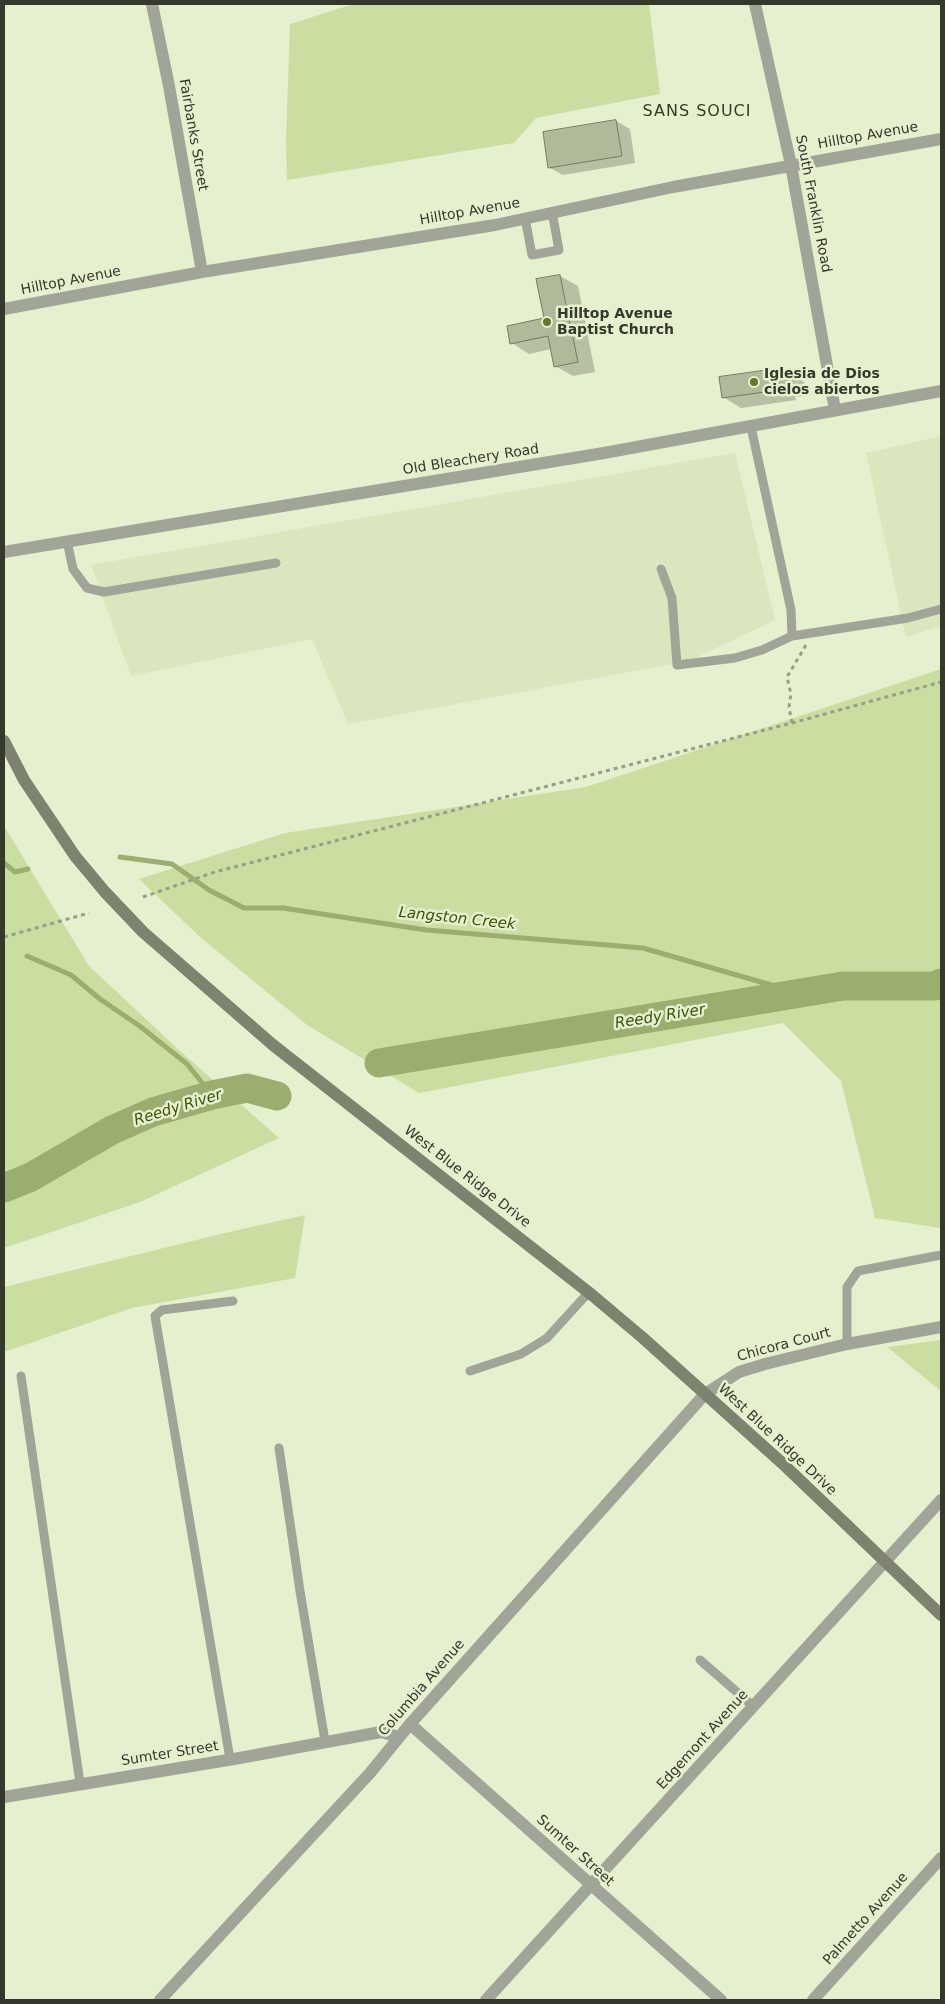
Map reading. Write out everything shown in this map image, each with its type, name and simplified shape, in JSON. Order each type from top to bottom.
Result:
[{"type":"main road","name":"West Blue Ridge Drive","points":[[4,741],[24,780],[75,856],[105,892],[143,932],[273,1045],[589,1292],[643,1338],[782,1463],[941,1615]]},
{"type":"street","name":"Fairbanks Street","points":[[152,4],[169,86],[202,272]]},
{"type":"street","name":"South Franklin Road","points":[[755,4],[791,165],[835,410]]},
{"type":"street","name":"Hilltop Avenue","points":[[4,309],[202,272],[495,225],[791,165],[941,139]]},
{"type":"street","name":"Old Bleachery Road","points":[[4,552],[751,427],[835,410],[941,392]]},
{"type":"street","name":"Chicora Court","points":[[705,1394],[738,1372],[847,1344],[941,1327]]},
{"type":"street","name":"Columbia Avenue","points":[[160,2000],[370,1773],[399,1736],[705,1394]]},
{"type":"street","name":"Edgemont Avenue","points":[[486,2000],[941,1500]]},
{"type":"street","name":"Sumter Street","points":[[410,1724],[720,2000]]},
{"type":"street","name":"Sumter Street","points":[[4,1797],[80,1783],[230,1760],[381,1732],[399,1736]]},
{"type":"street","name":"Palmetto Avenue","points":[[813,2000],[941,1858]]},
{"type":"lane","points":[[525,218],[532,255],[559,250],[552,212]]},
{"type":"lane","points":[[751,427],[791,610],[792,636]]},
{"type":"lane","points":[[67,541],[74,569],[87,588],[104,592],[276,562]]},
{"type":"lane","points":[[661,569],[672,598],[676,665],[735,658],[762,650],[792,636],[908,618],[941,609]]},
{"type":"lane","name":"Chicora Court","points":[[847,1344],[847,1287],[858,1271],[941,1255]]},
{"type":"lane","points":[[470,1371],[521,1354],[546,1338],[589,1292]]},
{"type":"lane","points":[[230,1760],[155,1316],[162,1310],[233,1300]]},
{"type":"lane","points":[[21,1376],[80,1783]]},
{"type":"lane","points":[[279,1448],[325,1741]]},
{"type":"lane","points":[[700,1660],[753,1706]]},
{"type":"path","points":[[143,897],[215,872],[774,728],[941,682]]},
{"type":"path","points":[[4,937],[89,913]]},
{"type":"shaded area","points":[[354,4],[649,4],[660,94],[536,118],[514,143],[287,180],[286,142],[290,24]]},
{"type":"shaded area","points":[[941,436],[941,626],[906,637],[866,453]]},
{"type":"shaded area","points":[[735,453],[775,620],[689,661],[348,724],[312,639],[131,676],[91,565]]},
{"type":"shaded area","points":[[941,669],[941,1228],[875,1218],[841,1081],[783,1023],[419,1093],[307,1025],[200,937],[139,879],[285,833],[586,787]]},
{"type":"shaded area","points":[[4,826],[89,966],[179,1050],[279,1138],[140,1202],[4,1248]]},
{"type":"shaded area","points":[[305,1215],[295,1278],[132,1308],[4,1352],[4,1287]]},
{"type":"shaded area","points":[[941,1340],[941,1391],[887,1347]]},
{"type":"building","points":[[616,120],[622,156],[548,168],[543,132]]},
{"type":"building","name":"Hilltop Avenue Baptist Church","points":[[560,275],[578,362],[554,367],[548,336],[510,344],[507,326],[544,318],[536,279]]},
{"type":"building","name":"Iglesia de Dios cielos abiertos","points":[[776,369],[776,372],[786,370],[788,386],[778,388],[779,390],[722,398],[719,377]]},
{"type":"waterway","name":"Langston Creek","points":[[120,857],[172,864],[209,890],[244,908],[283,908],[426,930],[643,948],[799,993]]},
{"type":"waterway","name":"Langston Creek","points":[[4,863],[15,872],[28,869]]},
{"type":"waterway","points":[[27,956],[71,975],[100,999],[141,1027],[187,1064],[212,1095]]},
{"type":"waterway","name":"Reedy River","points":[[379,1063],[843,986],[935,986],[941,983]]},
{"type":"waterway","name":"Reedy River","points":[[4,1188],[31,1177],[112,1130],[153,1112],[212,1095],[247,1088],[277,1096]]},
{"type":"place","name":"Hilltop Avenue Baptist Church","points":[[547,322]]},
{"type":"place","name":"Iglesia de Dios cielos abiertos","points":[[754,382]]},
{"type":"district","name":"SANS SOUCI","points":[[697,112]]}]
